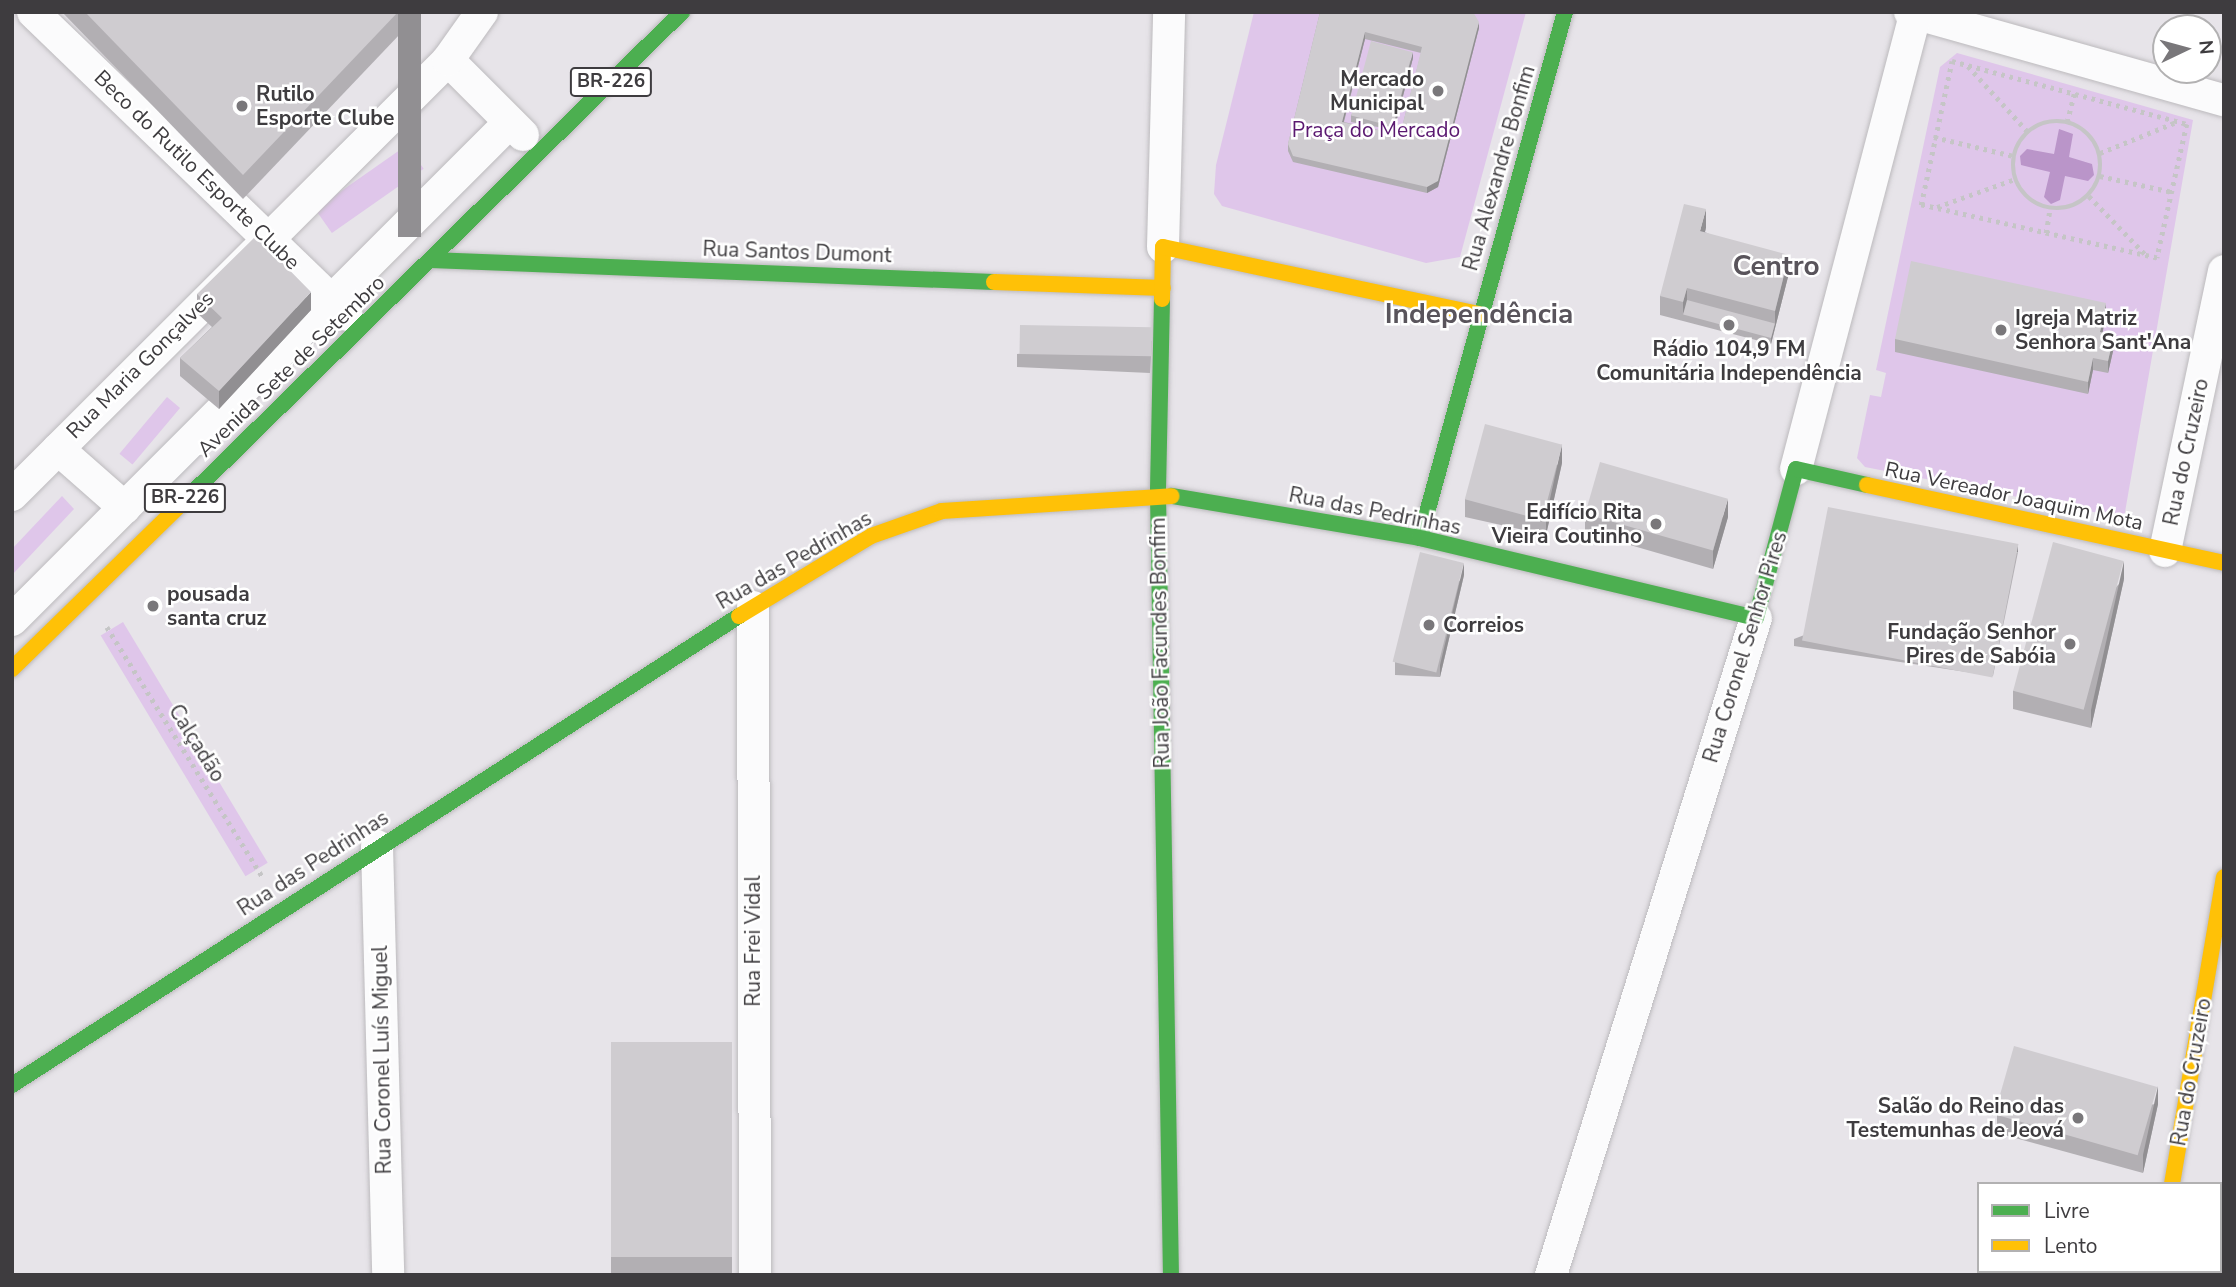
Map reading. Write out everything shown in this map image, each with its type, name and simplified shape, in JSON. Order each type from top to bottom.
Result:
[{"type":"main road","name":"BR-226","points":[[541,152],[682,12]]},
{"type":"main road","name":"Rua Alexandre Bonfim","points":[[1420,538],[1479,314],[1565,12]]},
{"type":"main road","name":"Avenida Sete de Setembro","points":[[12,669],[541,152]]},
{"type":"main road","name":"Rua João Facundes Bonfim","points":[[1163,247],[1158,494],[1171,1275]]},
{"type":"main road","points":[[1163,247],[1479,314]]},
{"type":"main road","name":"Rua Santos Dumont","points":[[431,260],[1163,288]]},
{"type":"main road","name":"Rua Vereador Joaquim Mota","points":[[1796,470],[2224,563]]},
{"type":"main road","name":"Rua Coronel Senhor Pires","points":[[1756,618],[1796,470]]},
{"type":"main road","name":"Rua das Pedrinhas","points":[[12,1085],[377,846],[753,607],[871,536],[942,511],[1158,494],[1420,538],[1756,618]]},
{"type":"main road","name":"Rua do Cruzeiro","points":[[2172,1182],[2224,877]]},
{"type":"street","name":"Beco do Rutilo Esporte Clube","points":[[33,12],[360,329]]},
{"type":"street","name":"Rua Maria Gonçalves","points":[[12,495],[266,238],[448,60],[482,12]]},
{"type":"street","name":"Rua João Facundes Bonfim","points":[[1163,247],[1169,12]]},
{"type":"street","points":[[1913,13],[2224,100]]},
{"type":"street","name":"Rua Coronel Senhor Pires","points":[[1796,470],[1913,13]]},
{"type":"street","points":[[448,60],[541,152]]},
{"type":"street","points":[[12,620],[510,122]]},
{"type":"street","name":"Rua do Cruzeiro","points":[[2165,551],[2224,271]]},
{"type":"street","points":[[58,449],[125,508]]},
{"type":"street","name":"Rua Frei Vidal","points":[[753,607],[755,1275]]},
{"type":"street","name":"Rua Coronel Senhor Pires","points":[[1551,1275],[1756,618]]},
{"type":"street","name":"Rua Coronel Luís Miguel","points":[[377,846],[388,1275]]},
{"type":"path","points":[[1952,61],[1967,65],[2187,124],[2157,258],[1921,205],[1952,61]]},
{"type":"path","points":[[1967,65],[2028,132]]},
{"type":"path","points":[[2067,122],[2074,94]]},
{"type":"path","points":[[2047,122],[2067,122],[2086,132],[2101,153],[2100,176],[2089,196],[2071,207],[2050,209],[2028,199],[2015,179],[2014,156],[2028,132],[2047,122]]},
{"type":"path","points":[[2101,153],[2178,122]]},
{"type":"path","points":[[1934,137],[2014,156]]},
{"type":"path","points":[[2100,176],[2172,192]]},
{"type":"path","points":[[1936,208],[2015,179]]},
{"type":"path","points":[[2089,196],[2148,257]]},
{"type":"path","points":[[2046,233],[2050,209]]},
{"type":"path","name":"Calçadão","points":[[86,594],[282,908]]},
{"type":"green space","name":"Praça do Mercado","points":[[1254,12],[1526,12],[1460,257],[1426,263],[1222,206],[1214,194],[1216,165]]},
{"type":"green space","points":[[1957,53],[2193,120],[2124,518],[1865,467],[1857,458],[1870,395],[1881,397],[1886,373],[1876,370],[1940,67]]},
{"type":"green space","points":[[407,145],[424,169],[332,233],[315,209]]},
{"type":"green space","points":[[167,397],[180,408],[132,465],[119,454]]},
{"type":"green space","points":[[62,496],[74,509],[12,575],[12,549]]},
{"type":"green space","points":[[123,622],[268,863],[245,876],[101,635]]},
{"type":"shaded area","points":[[2059,129],[2073,134],[2069,157],[2092,164],[2094,175],[2088,181],[2065,176],[2060,200],[2051,204],[2044,197],[2050,172],[2021,165],[2020,156],[2027,149],[2054,154]]},
{"type":"building","name":"Rutilo Esporte Clube","points":[[85,12],[398,12],[243,175]]},
{"type":"building","name":"Mercado Municipal","points":[[1320,12],[1473,12],[1479,22],[1438,181],[1427,187],[1293,156],[1288,144]],"holes":[[[1365,32],[1422,47],[1400,135],[1342,122]]]},
{"type":"building","name":"Mercado Municipal","points":[[1371,41],[1413,52],[1393,127],[1351,115]]},
{"type":"building","points":[[1684,204],[1706,209],[1700,231],[1789,255],[1775,311],[1687,288],[1683,302],[1660,296]]},
{"type":"building","points":[[256,236],[311,292],[219,391],[180,358],[222,318],[197,294]]},
{"type":"building","name":"Igreja Matriz Senhora Sant'Ana","points":[[1911,261],[2106,303],[2100,332],[2114,335],[2108,361],[2093,358],[2088,382],[1895,339]]},
{"type":"building","name":"Rádio 104,9 FM Comunitária Independência","points":[[1687,300],[1775,324],[1771,338],[1683,314]]},
{"type":"building","points":[[1020,325],[1152,327],[1151,356],[1019,354]]},
{"type":"building","points":[[1485,424],[1562,445],[1542,520],[1465,499]]},
{"type":"building","name":"Edifício Rita Vieira Coutinho","points":[[1600,462],[1728,499],[1713,551],[1585,514]]},
{"type":"building","points":[[1828,507],[2018,544],[1992,678],[1802,641]]},
{"type":"building","name":"Fundação Senhor Pires de Sabóia","points":[[2053,542],[2124,561],[2084,710],[2013,691]]},
{"type":"building","name":"Correios","points":[[1420,552],[1464,563],[1436,673],[1393,662]]},
{"type":"building","points":[[611,1042],[732,1042],[732,1257],[611,1257]]},
{"type":"building","name":"Salão do Reino das Testemunhas de Jeová","points":[[2014,1046],[2157,1087],[2138,1155],[1994,1114]]},
{"type":"traffic: fast","points":[[184,501],[682,12]]},
{"type":"traffic: fast","points":[[1420,538],[1565,12]]},
{"type":"traffic: fast","points":[[431,260],[994,282]]},
{"type":"traffic: fast","points":[[1162,299],[1158,494],[1171,1275]]},
{"type":"traffic: fast","points":[[1172,496],[1420,538],[1756,618],[1796,469],[1867,485]]},
{"type":"traffic: fast","points":[[12,1085],[739,616]]},
{"type":"traffic: slow","points":[[1162,299],[1163,247],[1479,314]]},
{"type":"traffic: slow","points":[[994,282],[1163,288]]},
{"type":"traffic: slow","points":[[1867,485],[2224,563]]},
{"type":"traffic: slow","points":[[739,616],[871,536],[942,511],[1172,496]]},
{"type":"traffic: slow","points":[[12,669],[184,501]]},
{"type":"traffic: slow","points":[[2172,1182],[2224,877]]},
{"type":"place","name":"Mercado Municipal","points":[[1438,91]]},
{"type":"place","name":"Rutilo Esporte Clube","points":[[242,106]]},
{"type":"place","name":"Rádio 104,9 FM Comunitária Independência","points":[[1729,325]]},
{"type":"place","name":"Igreja Matriz Senhora Sant'Ana","points":[[2001,330]]},
{"type":"place","name":"Edifício Rita Vieira Coutinho","points":[[1656,524]]},
{"type":"place","name":"pousada santa cruz","points":[[153,606]]},
{"type":"place","name":"Correios","points":[[1429,625]]},
{"type":"place","name":"Fundação Senhor Pires de Sabóia","points":[[2070,644]]},
{"type":"place","name":"Salão do Reino das Testemunhas de Jeová","points":[[2078,1118]]},
{"type":"district","name":"Centro","points":[[1776,266]]},
{"type":"district","name":"Independência","points":[[1479,314]]}]
